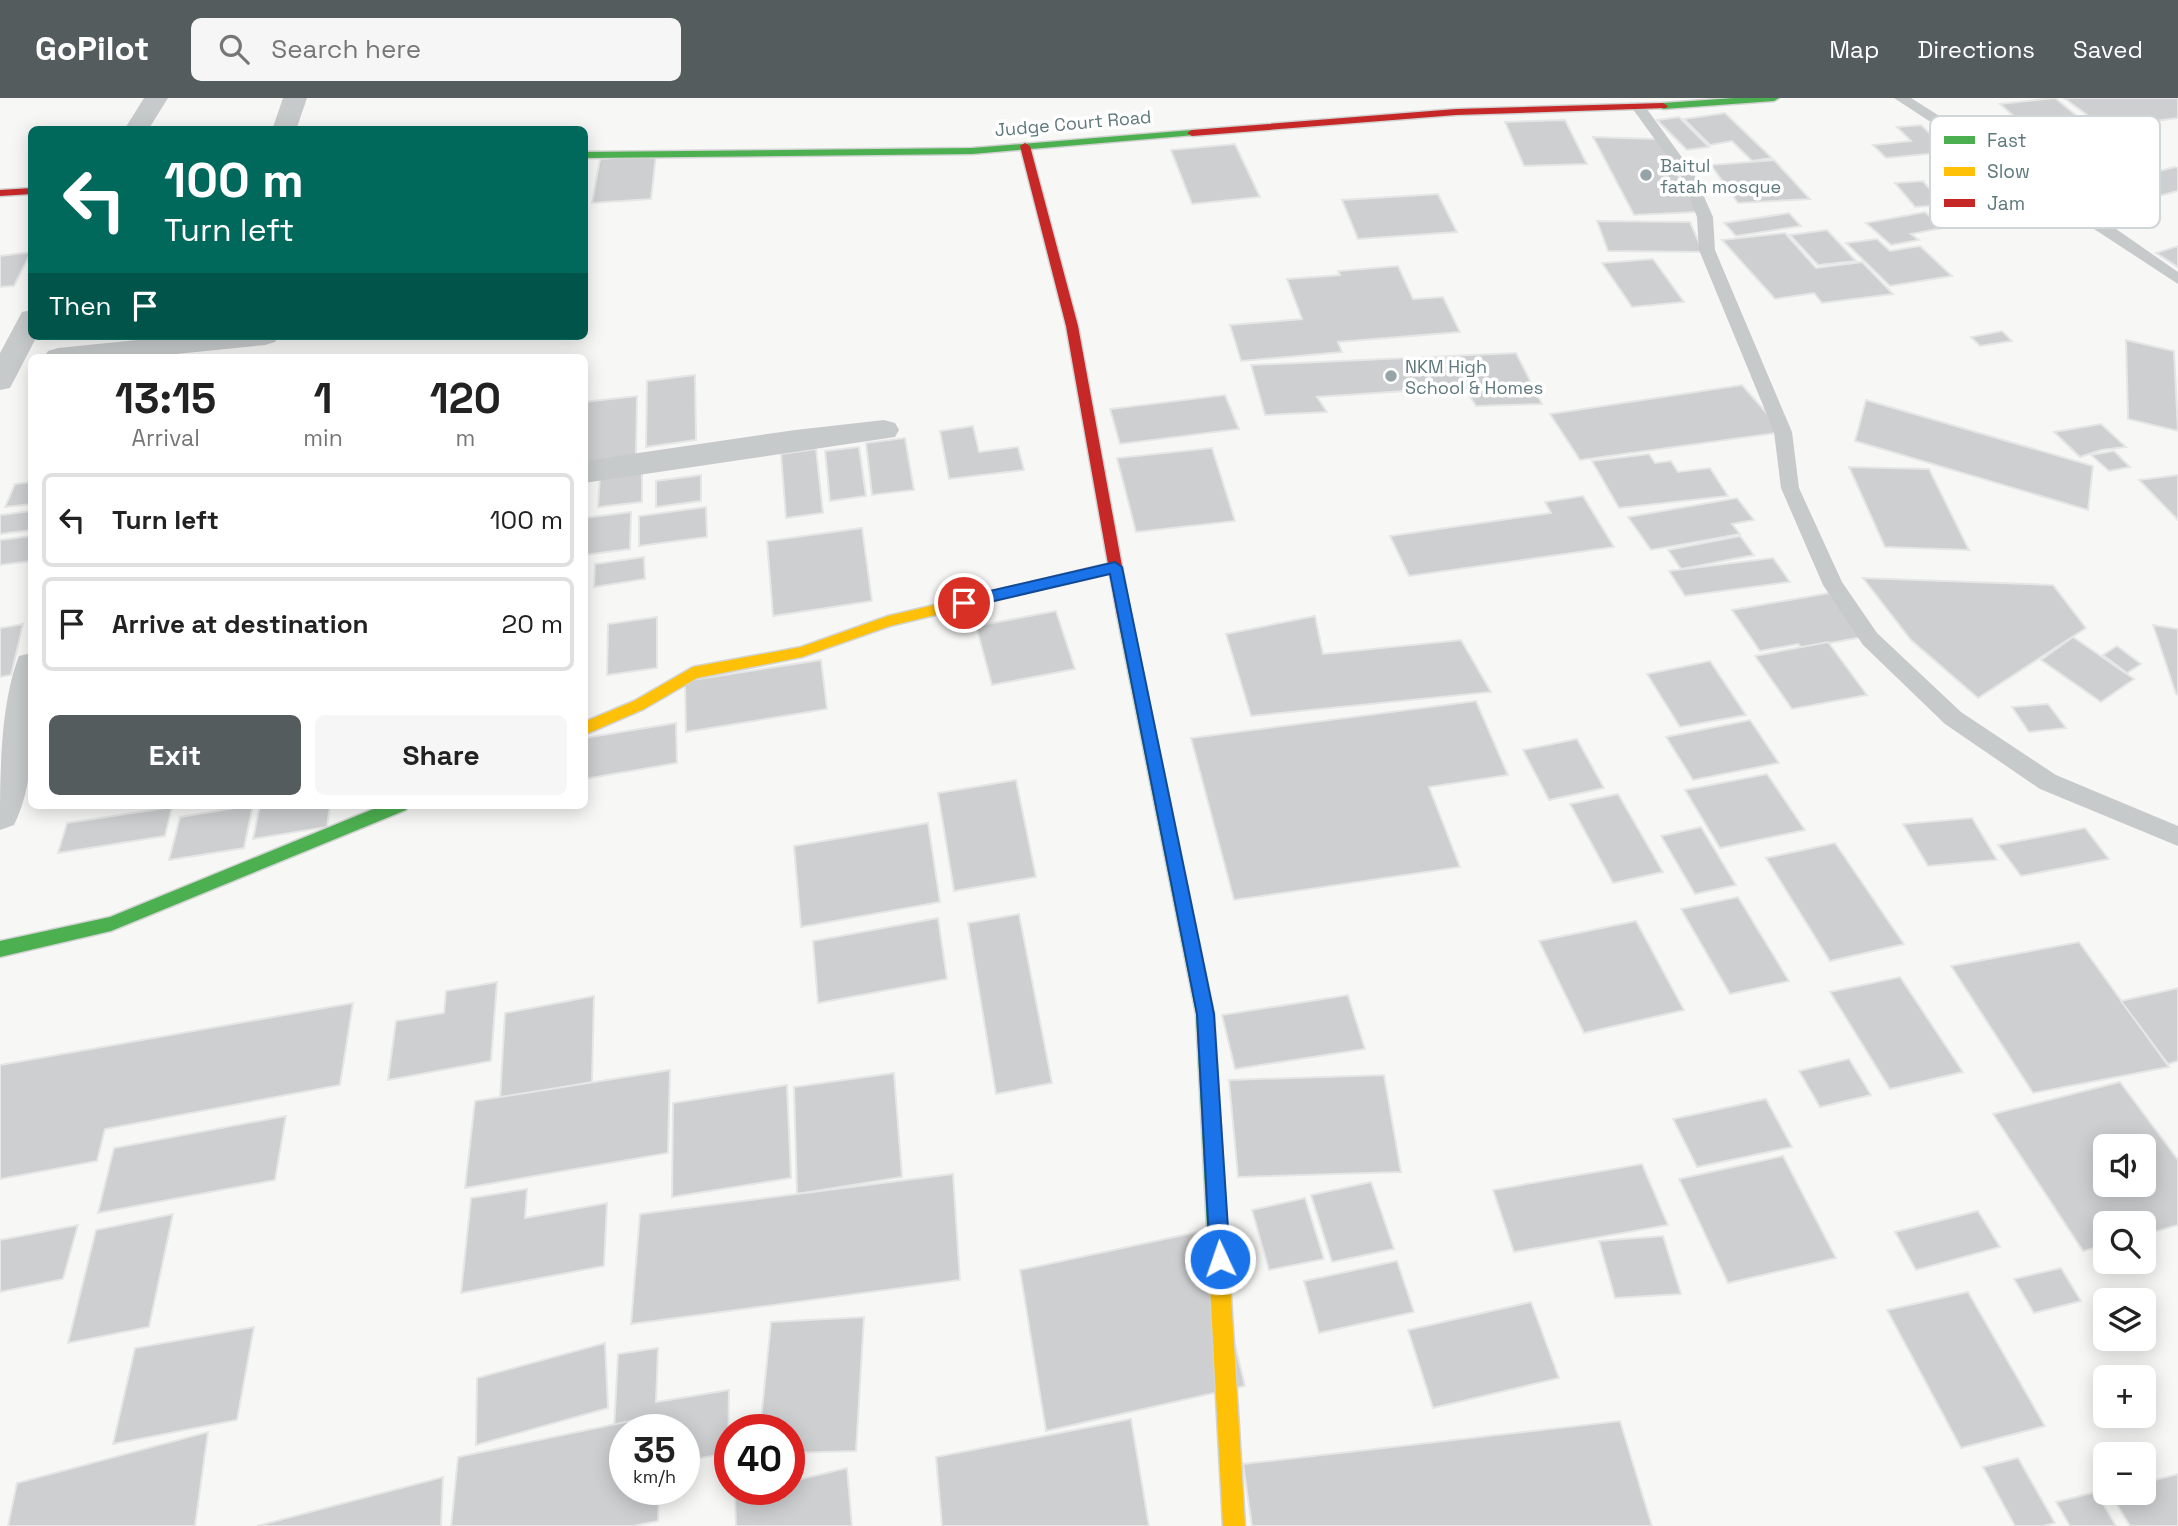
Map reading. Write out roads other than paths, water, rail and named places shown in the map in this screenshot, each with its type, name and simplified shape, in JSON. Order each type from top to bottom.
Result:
[{"type":"street","points":[[138,126],[156,98]]},
{"type":"street","points":[[285,126],[295,98]]},
{"type":"street","name":"Judge Court Road","points":[[588,155],[972,151],[1547,103],[1639,108],[1774,98]]},
{"type":"street","points":[[1025,146],[1072,326],[1115,567],[1205,1014],[1234,1526]]},
{"type":"street","points":[[0,193],[28,191]]},
{"type":"street","points":[[14,368],[28,329]]},
{"type":"street","points":[[88,354],[226,340]]},
{"type":"street","points":[[588,471],[795,440],[884,430]]},
{"type":"street","points":[[588,727],[639,705],[693,673],[802,652],[888,621],[1115,567]]},
{"type":"street","points":[[0,814],[28,684]]},
{"type":"street","points":[[0,949],[111,924],[390,809]]},
{"type":"lane","points":[[1901,98],[1930,116]]},
{"type":"lane","points":[[1639,108],[1691,185],[1705,217],[1707,250],[1783,432],[1790,488],[1833,585],[1870,639],[1953,718],[2048,782],[2178,836]]},
{"type":"lane","points":[[2105,228],[2178,279]]},
{"type":"place","name":"Baitul fatah mosque","points":[[1646,175]]},
{"type":"place","name":"NKM High School & Homes","points":[[1391,376]]}]
